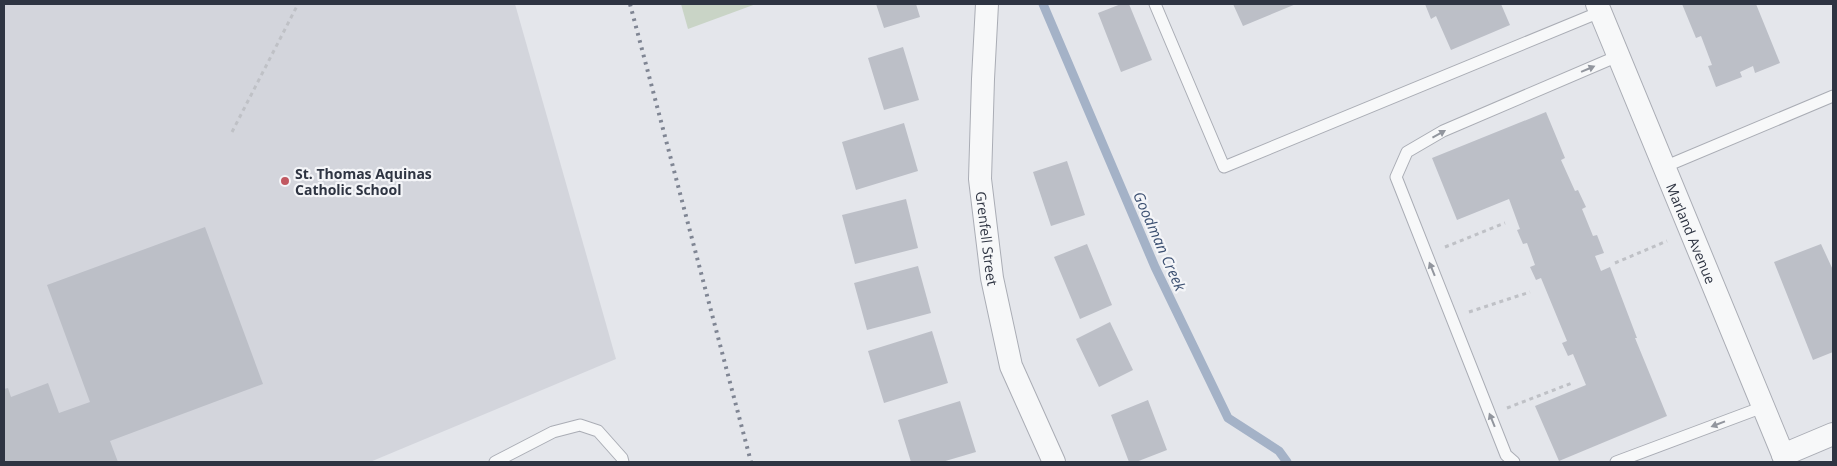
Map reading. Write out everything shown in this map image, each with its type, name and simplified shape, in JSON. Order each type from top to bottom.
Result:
[{"type":"street","name":"Grenfell Street","points":[[987,4],[980,179],[992,278],[1011,366],[1054,462]]},
{"type":"street","name":"Marland Avenue","points":[[1599,8],[1785,459]]},
{"type":"street","points":[[1785,459],[1833,434]]},
{"type":"lane","points":[[1155,4],[1224,168],[1599,8]]},
{"type":"lane","points":[[1514,462],[1506,456],[1396,177],[1407,152],[1443,131],[1618,56]]},
{"type":"lane","points":[[1664,167],[1833,96]]},
{"type":"lane","points":[[1616,462],[1763,407]]},
{"type":"lane","points":[[496,462],[553,432],[580,426],[598,431],[622,458],[622,462]]},
{"type":"path","points":[[232,132],[298,4]]},
{"type":"path","points":[[1426,255],[1505,223]]},
{"type":"path","points":[[1615,262],[1691,232]]},
{"type":"path","points":[[1451,318],[1530,292]]},
{"type":"path","points":[[1490,415],[1572,383]]},
{"type":"shaded area","name":"St. Thomas Aquinas Catholic School","points":[[4,4],[515,4],[616,359],[370,462],[4,462]]},
{"type":"green space","points":[[681,4],[756,4],[688,29]]},
{"type":"building","points":[[876,4],[916,4],[920,17],[884,28]]},
{"type":"building","points":[[1121,4],[1129,4],[1152,60],[1121,72],[1098,13]]},
{"type":"building","points":[[1233,4],[1296,4],[1243,26]]},
{"type":"building","points":[[1425,4],[1501,4],[1510,25],[1451,50],[1436,16],[1431,19]]},
{"type":"building","points":[[1682,4],[1756,4],[1780,63],[1755,73],[1753,66],[1740,72],[1742,77],[1716,87],[1708,66],[1712,65],[1701,36],[1696,38]]},
{"type":"building","points":[[903,47],[919,100],[884,110],[868,58]]},
{"type":"building","points":[[1546,112],[1565,158],[1561,160],[1575,191],[1578,190],[1586,207],[1582,209],[1593,236],[1597,235],[1604,253],[1595,256],[1601,271],[1610,267],[1637,338],[1635,338],[1667,416],[1559,461],[1535,406],[1586,385],[1573,354],[1568,356],[1562,343],[1567,341],[1541,278],[1536,280],[1530,267],[1535,265],[1527,243],[1523,244],[1517,230],[1520,229],[1509,199],[1457,220],[1432,158]]},
{"type":"building","points":[[904,123],[918,171],[856,190],[842,142]]},
{"type":"building","points":[[1067,161],[1085,215],[1051,226],[1033,172]]},
{"type":"building","points":[[906,199],[918,248],[855,264],[842,215]]},
{"type":"building","points":[[205,227],[263,384],[110,441],[118,462],[4,462],[4,389],[8,388],[11,397],[48,383],[59,413],[90,402],[47,285]]},
{"type":"building","points":[[1087,244],[1112,305],[1080,319],[1054,257]]},
{"type":"building","points":[[1821,244],[1833,270],[1833,352],[1813,360],[1774,262]]},
{"type":"building","points":[[918,266],[931,313],[867,330],[854,283]]},
{"type":"building","points":[[1110,322],[1133,370],[1099,387],[1076,339]]},
{"type":"building","points":[[932,331],[948,383],[884,403],[868,351]]},
{"type":"building","points":[[1148,400],[1167,450],[1136,462],[1129,462],[1111,415]]},
{"type":"building","points":[[960,401],[976,452],[942,462],[911,462],[898,420]]},
{"type":"waterway","name":"Goodman Creek","points":[[1043,4],[1155,267],[1228,418],[1279,451],[1287,462]]},
{"type":"railway","points":[[630,4],[751,462]]},
{"type":"place","name":"St. Thomas Aquinas Catholic School","points":[[285,181]]}]
